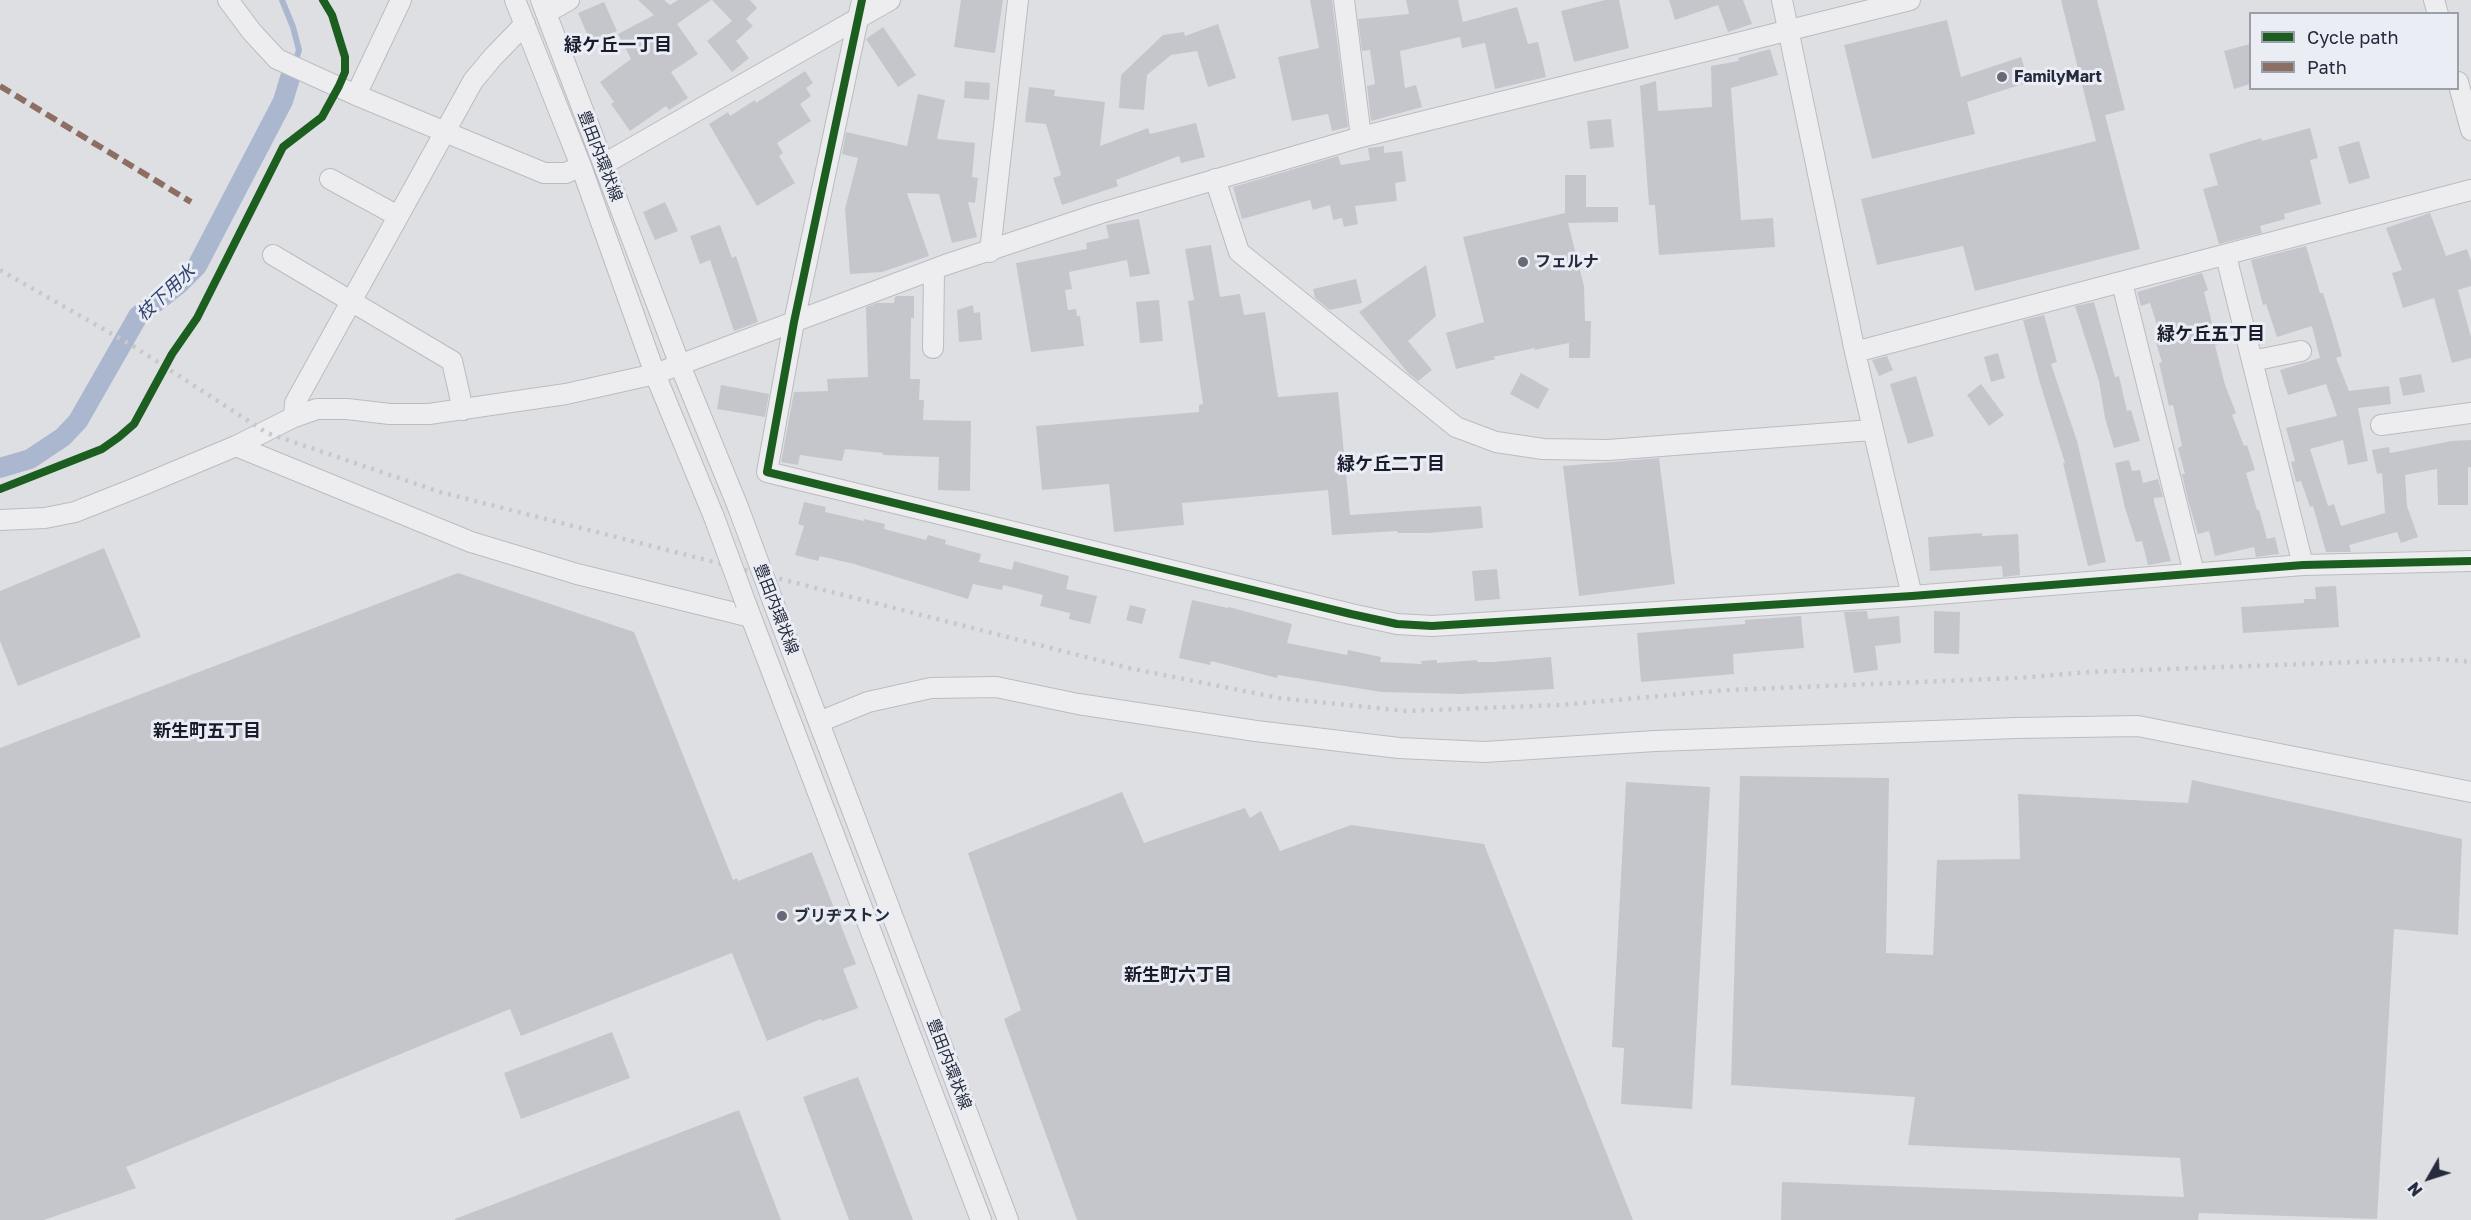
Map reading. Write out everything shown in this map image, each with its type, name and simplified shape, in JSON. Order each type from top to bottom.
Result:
[{"type":"street","points":[[228,0],[252,32],[277,59],[304,72],[544,173],[566,173],[581,166]]},
{"type":"street","points":[[356,95],[401,0]]},
{"type":"street","name":"豊田内環状線","points":[[515,0],[581,166],[655,374],[714,517],[981,1220]]},
{"type":"street","points":[[543,7],[568,0]]},
{"type":"street","points":[[603,164],[860,9],[890,0]]},
{"type":"street","points":[[990,252],[1018,0]]},
{"type":"street","points":[[1344,0],[1361,137]]},
{"type":"street","points":[[1782,0],[1855,352],[1912,596]]},
{"type":"street","points":[[0,520],[45,518],[75,512],[236,446],[294,417],[317,409],[429,414],[566,394],[655,374],[934,270],[1101,213],[1215,179],[1361,137],[1910,0]]},
{"type":"street","name":"豊田内環状線","points":[[543,7],[680,365],[738,507],[1008,1220]]},
{"type":"street","points":[[860,9],[794,322],[767,472],[1397,624],[1432,626],[1912,596],[2303,566],[2471,561]]},
{"type":"street","points":[[294,417],[295,403],[474,81],[493,57],[525,24]]},
{"type":"street","points":[[2459,89],[2471,130]]},
{"type":"street","points":[[330,179],[398,216]]},
{"type":"street","points":[[1215,179],[1239,252],[1456,428],[1496,442],[1543,449],[1608,450],[1872,429]]},
{"type":"street","points":[[1855,352],[2471,190]]},
{"type":"street","points":[[273,255],[452,361],[463,410]]},
{"type":"street","points":[[2226,256],[2303,566]]},
{"type":"street","points":[[933,348],[934,270]]},
{"type":"street","points":[[2122,283],[2194,573]]},
{"type":"street","points":[[2252,361],[2301,351]]},
{"type":"street","points":[[2381,425],[2471,413]]},
{"type":"street","points":[[236,446],[471,542],[577,574],[748,611]]},
{"type":"street","points":[[819,722],[868,702],[931,688],[996,687],[1078,704],[1256,731],[1399,748],[1485,752],[1655,741],[2138,726],[2471,792]]},
{"type":"building","points":[[638,0],[664,0],[670,5],[678,0],[711,0],[677,24],[698,54],[671,72],[688,98],[669,110],[666,106],[630,131],[611,104],[614,102],[600,82],[631,59],[618,34],[654,15]]},
{"type":"building","points":[[712,0],[750,0],[757,8],[746,19],[753,26],[736,41],[749,58],[732,72],[707,41],[732,21]]},
{"type":"building","points":[[961,0],[1003,0],[995,53],[954,47]]},
{"type":"building","points":[[1310,0],[1332,0],[1348,127],[1332,131],[1328,114],[1292,121],[1278,57],[1319,48]]},
{"type":"building","points":[[1406,0],[1458,0],[1463,22],[1517,7],[1528,44],[1538,42],[1546,77],[1495,89],[1485,43],[1462,48],[1460,37],[1400,51],[1405,88],[1416,85],[1422,107],[1371,121],[1367,86],[1375,84],[1370,50],[1362,51],[1358,19],[1409,14]]},
{"type":"building","points":[[1605,0],[1619,0],[1629,48],[1574,62],[1561,11]]},
{"type":"building","points":[[1669,0],[1743,0],[1752,24],[1728,32],[1718,5],[1675,20]]},
{"type":"building","points":[[2061,0],[2097,0],[2125,110],[2105,115],[2140,249],[1975,291],[1963,246],[1877,265],[1861,199],[2096,141]]},
{"type":"building","points":[[604,2],[617,31],[591,43],[578,13]]},
{"type":"building","points":[[1947,20],[1961,77],[2021,57],[2029,82],[1967,102],[1975,134],[1872,159],[1844,45]]},
{"type":"building","points":[[1218,24],[1236,78],[1208,87],[1197,51],[1171,55],[1147,75],[1144,110],[1119,108],[1121,75],[1163,35],[1184,32],[1185,36]]},
{"type":"building","points":[[883,27],[916,75],[898,87],[866,39]]},
{"type":"building","points":[[2249,44],[2249,84],[2234,89],[2224,51]]},
{"type":"building","points":[[1770,49],[1778,75],[1731,88],[1741,220],[1773,218],[1775,247],[1659,255],[1655,205],[1649,205],[1640,86],[1656,81],[1658,111],[1712,107],[1711,66],[1739,61],[1738,58]]},
{"type":"building","points":[[805,71],[813,83],[806,88],[811,96],[800,104],[811,121],[777,143],[783,153],[779,156],[795,183],[757,206],[709,124],[728,112],[730,116],[755,100],[756,103]]},
{"type":"building","points":[[965,81],[990,83],[989,100],[964,98]]},
{"type":"building","points":[[1029,87],[1055,90],[1054,96],[1105,102],[1100,146],[1148,128],[1150,134],[1196,123],[1205,157],[1181,163],[1179,156],[1116,180],[1118,186],[1062,205],[1053,178],[1061,175],[1046,124],[1025,122]]},
{"type":"building","points":[[918,94],[945,100],[937,139],[975,143],[972,177],[978,178],[975,203],[968,202],[977,237],[952,243],[939,194],[907,193],[929,256],[882,272],[850,274],[845,209],[858,158],[842,154],[846,132],[907,146]]},
{"type":"building","points":[[1611,119],[1614,147],[1590,149],[1587,121]]},
{"type":"building","points":[[2310,128],[2318,158],[2310,160],[2321,204],[2284,214],[2285,219],[2260,226],[2262,233],[2219,244],[2203,189],[2218,185],[2209,154],[2261,138],[2262,141]]},
{"type":"building","points":[[2359,141],[2370,178],[2349,184],[2338,147]]},
{"type":"building","points":[[1384,146],[1384,153],[1402,151],[1406,181],[1395,183],[1397,201],[1355,206],[1358,224],[1344,227],[1342,218],[1333,220],[1330,205],[1313,210],[1310,200],[1242,219],[1233,187],[1338,156],[1341,165],[1370,160],[1368,148]]},
{"type":"building","points":[[1565,175],[1586,175],[1586,207],[1618,207],[1618,222],[1568,223],[1584,286],[1585,321],[1591,321],[1590,358],[1569,358],[1569,343],[1493,357],[1496,359],[1456,369],[1446,333],[1484,322],[1463,237],[1565,213]]},
{"type":"building","points":[[665,202],[678,231],[655,240],[643,212]]},
{"type":"building","points":[[2430,213],[2446,256],[2467,249],[2471,261],[2471,286],[2458,290],[2471,337],[2471,358],[2452,363],[2434,298],[2403,308],[2392,273],[2402,270],[2386,228]]},
{"type":"building","points":[[1139,219],[1150,274],[1130,277],[1127,260],[1069,272],[1072,289],[1065,290],[1068,310],[1076,309],[1077,316],[1080,316],[1084,346],[1031,352],[1016,263],[1087,249],[1086,243],[1109,238],[1106,225]]},
{"type":"building","points":[[720,225],[732,258],[736,256],[758,322],[734,331],[710,260],[700,264],[690,236]]},
{"type":"building","points":[[1211,245],[1220,297],[1240,294],[1244,315],[1265,312],[1278,397],[1338,392],[1350,515],[1481,506],[1483,528],[1429,533],[1398,533],[1397,531],[1332,535],[1328,490],[1182,503],[1184,525],[1114,532],[1109,484],[1042,490],[1036,426],[1199,412],[1199,405],[1203,404],[1188,301],[1194,300],[1185,249]]},
{"type":"building","points":[[2306,246],[2320,293],[2323,293],[2333,325],[2342,356],[2336,358],[2349,391],[2389,386],[2391,404],[2358,408],[2368,461],[2348,465],[2343,440],[2310,449],[2328,506],[2334,504],[2341,526],[2385,513],[2382,473],[2377,474],[2372,450],[2389,447],[2390,453],[2452,441],[2471,440],[2468,505],[2438,505],[2437,469],[2405,475],[2407,506],[2418,537],[2401,543],[2397,532],[2349,545],[2351,552],[2326,552],[2313,506],[2310,507],[2301,481],[2296,482],[2291,462],[2295,461],[2286,428],[2337,416],[2326,384],[2288,395],[2280,370],[2320,358],[2312,326],[2277,337],[2266,304],[2263,305],[2251,260]]},
{"type":"building","points":[[1426,265],[1436,316],[1408,341],[1432,370],[1418,381],[1408,373],[1359,312]]},
{"type":"building","points":[[2202,273],[2208,290],[2204,292],[2213,327],[2218,326],[2223,343],[2215,345],[2225,385],[2236,413],[2232,415],[2244,446],[2247,445],[2255,470],[2246,473],[2267,539],[2275,537],[2279,554],[2256,557],[2254,547],[2215,556],[2209,531],[2198,534],[2188,500],[2182,474],[2185,474],[2178,448],[2182,446],[2173,405],[2169,406],[2159,363],[2162,362],[2156,343],[2162,341],[2150,303],[2141,306],[2137,292]]},
{"type":"building","points":[[1356,279],[1362,303],[1330,310],[1315,298],[1313,289]]},
{"type":"building","points":[[897,296],[914,296],[914,318],[911,318],[910,379],[920,379],[919,400],[924,400],[923,420],[971,421],[970,491],[938,490],[939,457],[883,455],[883,453],[845,449],[842,461],[800,455],[798,465],[781,462],[794,392],[828,391],[827,379],[868,377],[866,307],[877,303],[894,303]]},
{"type":"building","points":[[1159,300],[1163,341],[1140,343],[1136,302]]},
{"type":"building","points":[[2094,302],[2115,377],[2119,376],[2127,411],[2131,410],[2140,441],[2114,448],[2105,418],[2099,381],[2075,306]]},
{"type":"building","points":[[973,305],[974,313],[980,312],[982,340],[959,342],[957,310]]},
{"type":"building","points":[[2044,315],[2057,362],[2051,364],[2077,441],[2106,562],[2088,566],[2063,463],[2065,463],[2023,320]]},
{"type":"building","points":[[1998,353],[2005,378],[1991,382],[1984,357]]},
{"type":"building","points":[[1887,356],[1893,370],[1879,376],[1872,360]]},
{"type":"building","points":[[1521,373],[1549,389],[1538,409],[1510,394]]},
{"type":"building","points":[[2421,374],[2425,392],[2403,396],[2399,378]]},
{"type":"building","points":[[1916,376],[1934,436],[1908,444],[1890,384]]},
{"type":"building","points":[[1981,384],[2004,415],[1989,426],[1967,395]]},
{"type":"building","points":[[721,385],[769,394],[765,417],[717,409]]},
{"type":"building","points":[[1659,458],[1675,584],[1579,596],[1563,466]]},
{"type":"building","points":[[2129,460],[2132,471],[2140,470],[2143,483],[2158,479],[2163,497],[2154,498],[2154,502],[2171,561],[2148,565],[2142,541],[2136,542],[2125,508],[2115,463]]},
{"type":"building","points":[[804,502],[826,507],[825,512],[885,524],[884,529],[926,540],[928,535],[946,540],[945,544],[981,554],[979,562],[1012,570],[1014,561],[1069,576],[1066,589],[1097,596],[1090,624],[1069,619],[1070,613],[1040,606],[1043,595],[1003,585],[1002,590],[973,584],[968,599],[854,564],[820,556],[818,561],[795,555],[804,526],[798,524]]},
{"type":"building","points":[[1982,533],[1982,536],[2018,534],[2020,575],[2003,577],[2002,566],[1930,571],[1928,537]]},
{"type":"building","points":[[104,548],[141,637],[18,686],[0,641],[0,591]]},
{"type":"building","points":[[1497,569],[1500,599],[1475,601],[1472,571]]},
{"type":"building","points":[[458,573],[634,632],[733,880],[737,878],[738,881],[812,852],[856,964],[843,969],[858,1008],[822,1021],[821,1019],[767,1041],[732,953],[521,1036],[510,1009],[126,1167],[136,1188],[44,1220],[0,1220],[0,748]]},
{"type":"building","points":[[2336,586],[2339,627],[2243,633],[2241,607],[2304,603],[2304,599],[2316,599],[2315,587]]},
{"type":"building","points":[[1192,600],[1229,607],[1292,624],[1287,643],[1347,655],[1348,650],[1381,657],[1380,662],[1422,664],[1421,661],[1437,660],[1437,663],[1477,660],[1477,662],[1493,662],[1551,657],[1554,689],[1462,694],[1381,692],[1278,675],[1277,678],[1211,661],[1210,665],[1179,658]]},
{"type":"building","points":[[1130,605],[1146,609],[1142,624],[1126,620]]},
{"type":"building","points":[[1867,611],[1868,619],[1899,616],[1901,643],[1875,646],[1878,670],[1854,673],[1844,612]]},
{"type":"building","points":[[1934,611],[1960,612],[1959,654],[1934,653]]},
{"type":"building","points":[[1801,616],[1804,648],[1733,654],[1734,674],[1641,682],[1637,633],[1745,624],[1745,620]]},
{"type":"building","points":[[1740,776],[1889,778],[1886,953],[1933,955],[1937,860],[2020,859],[2018,794],[2188,803],[2192,780],[2462,839],[2458,935],[2394,929],[2377,1219],[2199,1213],[2198,1220],[1781,1220],[1782,1182],[2184,1197],[2180,1158],[1908,1145],[1915,1097],[1731,1085]]},
{"type":"building","points":[[1626,782],[1710,787],[1692,1109],[1621,1104],[1624,1048],[1612,1047]]},
{"type":"building","points":[[1122,792],[1144,843],[1245,808],[1250,818],[1261,811],[1280,851],[1351,825],[1484,844],[1633,1220],[1077,1220],[1004,1019],[1021,1010],[968,853]]},
{"type":"building","points":[[612,1032],[630,1078],[521,1119],[504,1073]]},
{"type":"building","points":[[858,1077],[913,1220],[849,1220],[803,1097]]},
{"type":"building","points":[[739,1110],[781,1220],[455,1220],[455,1219]]},
{"type":"waterway","points":[[282,0],[299,50],[290,78]]},
{"type":"waterway","name":"枝下用水","points":[[0,468],[30,459],[63,437],[78,421],[138,316],[179,284],[197,266],[283,101],[290,78]]},
{"type":"railway","points":[[0,270],[133,346],[267,433],[440,492],[1129,668],[1279,698],[1406,711],[1560,705],[1727,690],[2016,678],[2089,672],[2438,659],[2471,662]]},
{"type":"marked path","points":[[0,86],[191,202]]},
{"type":"cycle path","points":[[0,489],[102,449],[134,424],[172,354],[197,318],[283,147],[322,117],[339,86],[345,72],[345,57],[332,15],[323,0]]},
{"type":"cycle path","points":[[862,0],[794,322],[767,472],[1351,614],[1397,624],[1432,626],[1912,596],[2303,565],[2471,561]]},
{"type":"place","name":"FamilyMart","points":[[2002,77]]},
{"type":"place","name":"フェルナ","points":[[1523,262]]},
{"type":"place","name":"ブリヂストン","points":[[782,916]]},
{"type":"district","name":"緑ケ丘一丁目","points":[[618,45]]},
{"type":"district","name":"緑ケ丘五丁目","points":[[2211,334]]},
{"type":"district","name":"緑ケ丘二丁目","points":[[1391,464]]},
{"type":"district","name":"新生町五丁目","points":[[207,731]]},
{"type":"district","name":"新生町六丁目","points":[[1178,975]]}]
